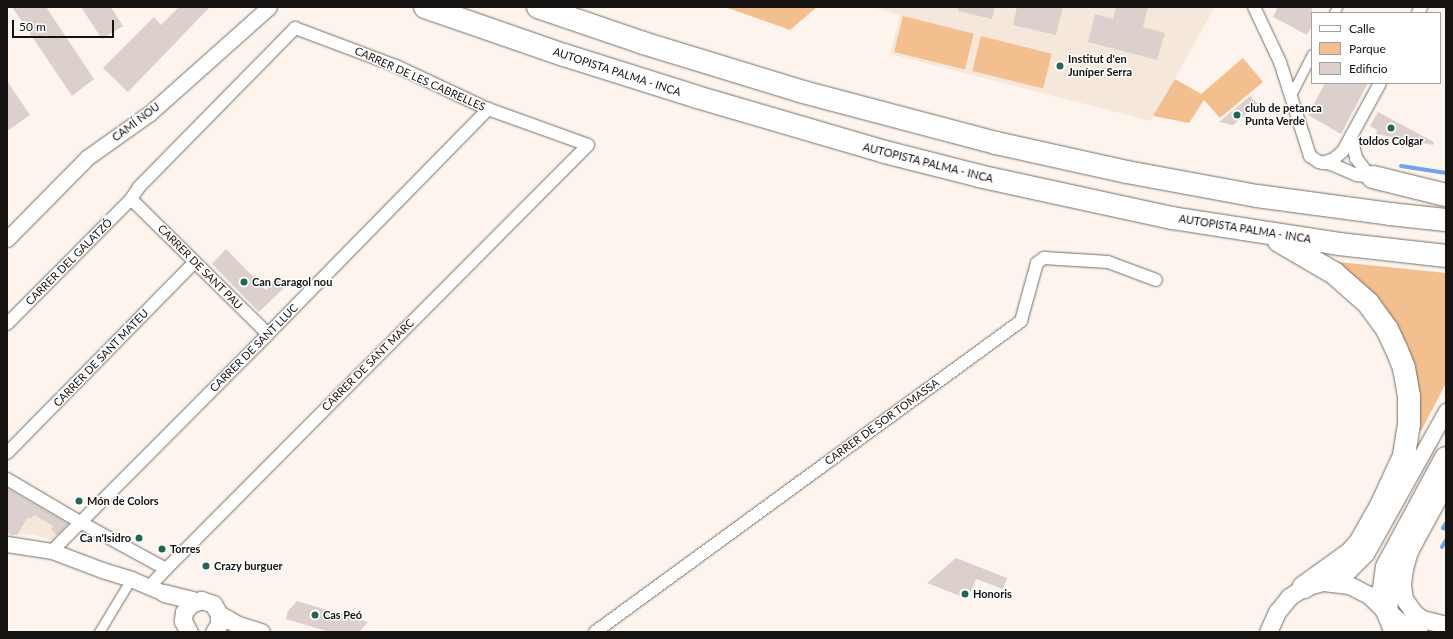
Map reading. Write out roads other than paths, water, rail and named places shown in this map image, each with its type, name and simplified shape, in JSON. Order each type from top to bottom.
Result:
[{"type":"highway","name":"AUTOPISTA PALMA - INCA","points":[[425,7],[635,78],[884,152],[1078,198],[1172,218],[1266,234],[1446,256]]},
{"type":"highway","points":[[538,7],[643,43],[803,92],[996,143],[1127,172],[1257,196],[1361,211],[1446,220]]},
{"type":"highway","points":[[1373,178],[1446,195]]},
{"type":"highway","points":[[1266,234],[1334,273],[1368,303],[1387,329],[1396,348],[1404,368],[1409,396],[1409,424],[1404,456],[1381,506],[1360,543],[1350,554],[1313,585]]},
{"type":"highway","points":[[1387,616],[1384,588],[1387,567],[1445,467]]},
{"type":"main road","points":[[1445,467],[1409,551],[1404,568],[1402,585],[1404,599],[1415,614],[1422,619],[1446,625]]},
{"type":"main road","points":[[1259,632],[1289,597],[1313,585],[1349,585],[1360,589],[1387,616],[1419,632]]},
{"type":"main road","points":[[157,590],[195,601],[201,600],[213,604],[219,614],[238,625],[262,632]]},
{"type":"main road","points":[[157,590],[185,627]]},
{"type":"main road","points":[[185,627],[187,607],[195,601]]},
{"type":"main road","points":[[1268,632],[1276,612]]},
{"type":"main road","points":[[214,632],[219,624],[219,614]]},
{"type":"main road","points":[[214,632],[238,625]]},
{"type":"main road","points":[[1430,632],[1446,630]]},
{"type":"street","name":"CAMÍ NOU","points":[[7,239],[88,157],[150,113],[269,7]]},
{"type":"street","points":[[1256,8],[1280,62],[1309,154],[1315,161],[1336,165],[1357,175],[1373,178]]},
{"type":"street","name":"CARRER DE LES CABRELLES","points":[[131,199],[139,187],[295,28],[396,66],[488,109],[588,145]]},
{"type":"street","points":[[1290,95],[1311,56]]},
{"type":"street","points":[[1323,163],[1339,156],[1352,136],[1379,84]]},
{"type":"street","name":"CARRER DE SANT LLUC","points":[[52,551],[268,334],[488,109]]},
{"type":"street","points":[[1352,136],[1356,158],[1373,178]]},
{"type":"street","name":"CARRER DE SANT MARC","points":[[157,590],[166,569],[588,145]]},
{"type":"street","name":"CARRER DE SANT PAU","points":[[131,199],[268,334]]},
{"type":"street","name":"CARRER DEL GALATZÓ","points":[[7,324],[131,199]]},
{"type":"street","name":"CARRER DE SOR TOMASSA","points":[[595,632],[1021,321],[1037,263],[1044,258],[1108,262],[1156,280]]},
{"type":"street","name":"CARRER DE SANT MATEU","points":[[7,453],[195,262]]},
{"type":"street","points":[[1313,585],[1349,570],[1366,554],[1446,412]]},
{"type":"street","points":[[7,479],[80,522],[166,569]]},
{"type":"street","points":[[7,544],[52,551],[102,570],[131,579],[157,590]]},
{"type":"street","points":[[99,632],[131,579]]},
{"type":"waterway","points":[[1401,166],[1446,173]]},
{"type":"waterway","points":[[1446,523],[1443,528],[1446,529]]},
{"type":"waterway","points":[[1442,547],[1446,540]]},
{"type":"place","name":"Institut d'en Juníper Serra","points":[[1060,66]]},
{"type":"place","name":"club de petanca Punta Verde","points":[[1237,115]]},
{"type":"place","name":"toldos Colgar","points":[[1391,128]]},
{"type":"place","name":"Can Caragol nou","points":[[244,282]]},
{"type":"place","name":"Món de Colors","points":[[79,501]]},
{"type":"place","name":"Ca n'Isidro","points":[[139,538]]},
{"type":"place","name":"Torres","points":[[162,549]]},
{"type":"place","name":"Crazy burguer","points":[[206,566]]},
{"type":"place","name":"Honoris","points":[[965,594]]},
{"type":"place","name":"Cas Peó","points":[[315,615]]}]
